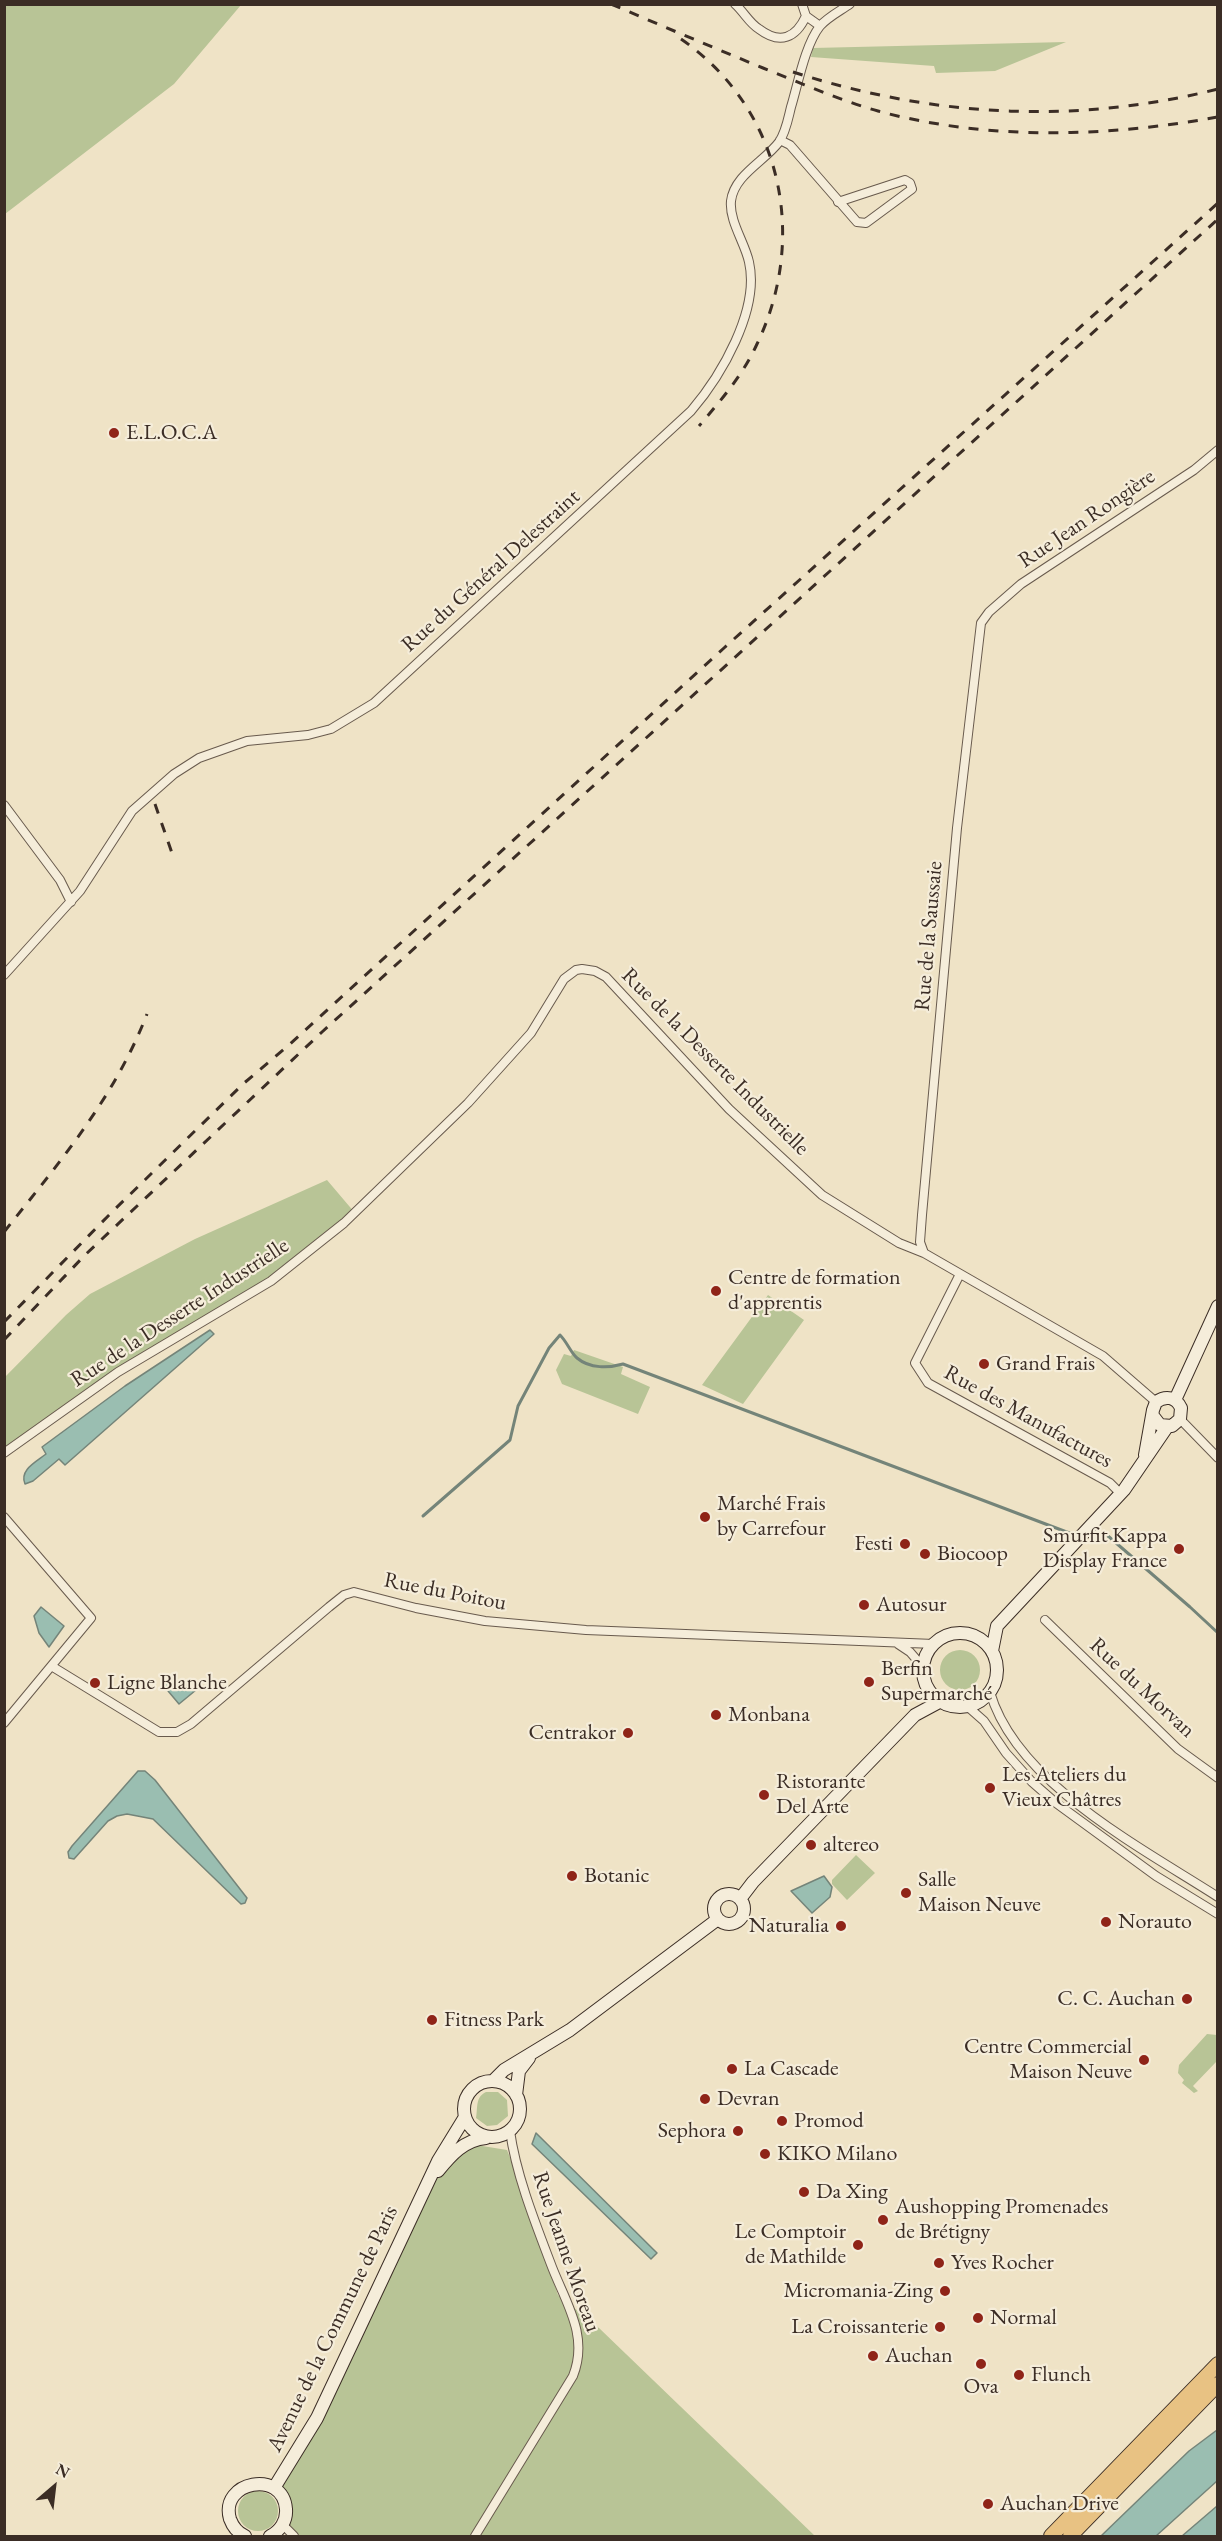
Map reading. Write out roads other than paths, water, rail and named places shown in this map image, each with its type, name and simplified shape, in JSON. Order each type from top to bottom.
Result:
[{"type":"main road","points":[[1051,2536],[1216,2365]]},
{"type":"main road","points":[[1070,2536],[1218,2384]]},
{"type":"street","points":[[735,4],[759,30],[775,36],[793,35],[798,32],[806,16]]},
{"type":"street","points":[[802,4],[806,16],[820,26],[850,4]]},
{"type":"street","name":"Rue du Général Delestraint","points":[[4,975],[71,902],[93,873],[126,819],[162,782],[212,753],[247,741],[308,735],[331,729],[374,703],[684,419],[705,394],[727,358],[741,326],[749,295],[750,265],[732,211],[731,201],[740,181],[780,140],[808,52],[820,26]]},
{"type":"street","points":[[780,140],[790,145],[838,202],[857,222],[866,223],[912,189],[910,183],[905,180],[838,202]]},
{"type":"street","name":"Rue Jean Rongière","points":[[981,623],[1021,584],[1186,475],[1218,450]]},
{"type":"street","name":"Rue de la Saussaie","points":[[924,1253],[920,1242],[922,1215],[955,852],[981,623]]},
{"type":"street","points":[[4,805],[52,870],[71,902]]},
{"type":"street","name":"Rue de la Desserte Industrielle","points":[[4,1453],[118,1372],[271,1281],[344,1223],[468,1103],[531,1033],[564,979],[576,970],[592,969],[606,977],[729,1109],[822,1195],[898,1243],[924,1253],[1103,1356],[1156,1402]]},
{"type":"street","name":"Rue des Manufactures","points":[[960,1274],[915,1363],[921,1375],[928,1383],[1110,1483],[1121,1494]]},
{"type":"street","points":[[1175,1400],[1218,1305]]},
{"type":"street","points":[[1143,1465],[1153,1410],[1156,1402],[1163,1398],[1175,1400],[1181,1408],[1180,1419],[1176,1424],[1167,1427],[1160,1425],[1153,1416]]},
{"type":"street","points":[[1180,1419],[1218,1458]]},
{"type":"street","points":[[973,1635],[984,1641],[992,1651],[997,1664],[996,1679],[990,1692],[976,1704],[958,1707],[941,1701],[928,1688],[923,1667],[926,1654],[934,1644],[952,1634],[973,1635],[997,1626],[1121,1494],[1167,1427]]},
{"type":"street","points":[[4,1517],[91,1615],[90,1621],[4,1724]]},
{"type":"street","name":"Rue du Poitou","points":[[53,1667],[151,1729],[169,1734],[191,1724],[329,1607],[344,1595],[354,1592],[451,1615],[518,1624],[586,1630],[934,1644]]},
{"type":"street","name":"Rue du Morvan","points":[[1045,1620],[1178,1749],[1218,1778]]},
{"type":"street","points":[[992,1651],[997,1626]]},
{"type":"street","points":[[898,1644],[910,1652],[923,1667]]},
{"type":"street","points":[[915,1715],[928,1688]]},
{"type":"street","points":[[990,1692],[997,1715],[1015,1743],[1063,1791],[1107,1827],[1218,1897]]},
{"type":"street","points":[[740,1899],[753,1882],[915,1715],[941,1701]]},
{"type":"street","points":[[967,1706],[984,1721],[1006,1753],[1032,1782],[1056,1803],[1156,1876],[1218,1914]]},
{"type":"street","points":[[735,1895],[740,1899],[744,1909],[740,1919],[729,1924],[718,1919],[715,1905],[722,1896],[735,1895]]},
{"type":"street","points":[[493,2081],[504,2070],[570,2030],[718,1919]]},
{"type":"street","points":[[516,2095],[519,2071],[531,2054]]},
{"type":"street","points":[[493,2081],[506,2085],[516,2095],[519,2102],[519,2118],[510,2131],[503,2135],[487,2137],[473,2131],[465,2117],[464,2109],[470,2092],[484,2082],[493,2081]]},
{"type":"street","name":"Avenue de la Commune de Paris","points":[[274,2488],[317,2418],[438,2161],[465,2117]]},
{"type":"street","name":"Rue Jeanne Moreau","points":[[475,2536],[573,2376],[579,2347],[577,2328],[552,2268],[520,2176],[510,2131]]},
{"type":"street","name":"Avenue de la Commune de Paris","points":[[426,2186],[463,2145],[473,2139],[487,2137]]},
{"type":"street","points":[[242,2536],[231,2521],[229,2513],[233,2497],[246,2485],[256,2483],[274,2488],[284,2501],[286,2531]]},
{"type":"street","points":[[286,2531],[294,2536]]},
{"type":"street","points":[[270,2536],[286,2531],[294,2536]]},
{"type":"water","points":[[210,1330],[214,1334],[65,1465],[59,1459],[33,1481],[25,1484],[26,1470],[46,1454],[42,1447],[125,1386]]},
{"type":"water","points":[[41,1607],[64,1626],[49,1647],[39,1633],[34,1616]]},
{"type":"water","points":[[171,1678],[196,1690],[179,1704],[163,1685]]},
{"type":"water","points":[[138,1771],[145,1771],[155,1780],[247,1898],[245,1903],[241,1904],[153,1819],[127,1814],[117,1816],[108,1821],[74,1859],[69,1858],[68,1852],[72,1846]]},
{"type":"water","points":[[824,1876],[832,1887],[830,1897],[812,1913],[791,1891]]},
{"type":"water","points":[[536,2133],[657,2253],[651,2259],[532,2144]]},
{"type":"water","points":[[1217,2430],[1217,2481],[1156,2536],[1101,2536],[1189,2451]]},
{"type":"water","points":[[1217,2506],[1217,2536],[1182,2536]]},
{"type":"waterway","points":[[423,1516],[510,1440],[518,1406],[549,1348],[560,1335],[582,1362],[606,1367],[623,1364],[1072,1534]]},
{"type":"waterway","points":[[1108,1536],[1218,1633]]},
{"type":"railway","points":[[611,4],[834,97],[920,121],[962,127],[1048,133],[1134,129],[1218,117]]},
{"type":"railway","points":[[681,39],[715,67],[742,101],[763,137],[776,177],[782,218],[781,260],[773,303],[757,344],[738,377],[699,426]]},
{"type":"railway","points":[[793,72],[898,99],[951,107],[1004,111],[1111,108],[1218,89]]},
{"type":"railway","points":[[4,1322],[243,1084],[290,1044],[724,648],[1218,203]]},
{"type":"railway","points":[[4,1340],[85,1255],[322,1032],[1218,219]]},
{"type":"railway","points":[[155,804],[173,856]]},
{"type":"railway","points":[[4,1232],[65,1155],[102,1101],[119,1073],[147,1014]]},
{"type":"place","name":"E.L.O.C.A","points":[[114,433]]},
{"type":"place","name":"Centre de formation d'apprentis","points":[[716,1291]]},
{"type":"place","name":"Grand Frais","points":[[984,1364]]},
{"type":"place","name":"Marché Frais by Carrefour","points":[[705,1517]]},
{"type":"place","name":"Festi","points":[[905,1544]]},
{"type":"place","name":"Smurfit Kappa Display France","points":[[1179,1549]]},
{"type":"place","name":"Biocoop","points":[[925,1554]]},
{"type":"place","name":"Autosur","points":[[864,1605]]},
{"type":"place","name":"Berfin Supermarché","points":[[869,1682]]},
{"type":"place","name":"Ligne Blanche","points":[[95,1683]]},
{"type":"place","name":"Monbana","points":[[716,1715]]},
{"type":"place","name":"Centrakor","points":[[628,1733]]},
{"type":"place","name":"Les Ateliers du Vieux Châtres","points":[[990,1788]]},
{"type":"place","name":"Ristorante Del Arte","points":[[764,1795]]},
{"type":"place","name":"altereo","points":[[811,1845]]},
{"type":"place","name":"Botanic","points":[[572,1876]]},
{"type":"place","name":"Salle Maison Neuve","points":[[906,1893]]},
{"type":"place","name":"Norauto","points":[[1106,1922]]},
{"type":"place","name":"Naturalia","points":[[841,1926]]},
{"type":"place","name":"C. C. Auchan","points":[[1187,1999]]},
{"type":"place","name":"Fitness Park","points":[[432,2020]]},
{"type":"place","name":"Centre Commercial Maison Neuve","points":[[1144,2060]]},
{"type":"place","name":"La Cascade","points":[[732,2069]]},
{"type":"place","name":"Devran","points":[[705,2099]]},
{"type":"place","name":"Promod","points":[[782,2121]]},
{"type":"place","name":"Sephora","points":[[738,2131]]},
{"type":"place","name":"KIKO Milano","points":[[765,2154]]},
{"type":"place","name":"Da Xing","points":[[804,2192]]},
{"type":"place","name":"Aushopping Promenades de Brétigny","points":[[883,2220]]},
{"type":"place","name":"Le Comptoir de Mathilde","points":[[858,2245]]},
{"type":"place","name":"Yves Rocher","points":[[939,2263]]},
{"type":"place","name":"Micromania-Zing","points":[[945,2291]]},
{"type":"place","name":"Normal","points":[[978,2318]]},
{"type":"place","name":"La Croissanterie","points":[[940,2327]]},
{"type":"place","name":"Auchan","points":[[873,2356]]},
{"type":"place","name":"Ova","points":[[981,2364]]},
{"type":"place","name":"Flunch","points":[[1019,2375]]},
{"type":"place","name":"Auchan Drive","points":[[988,2504]]}]
